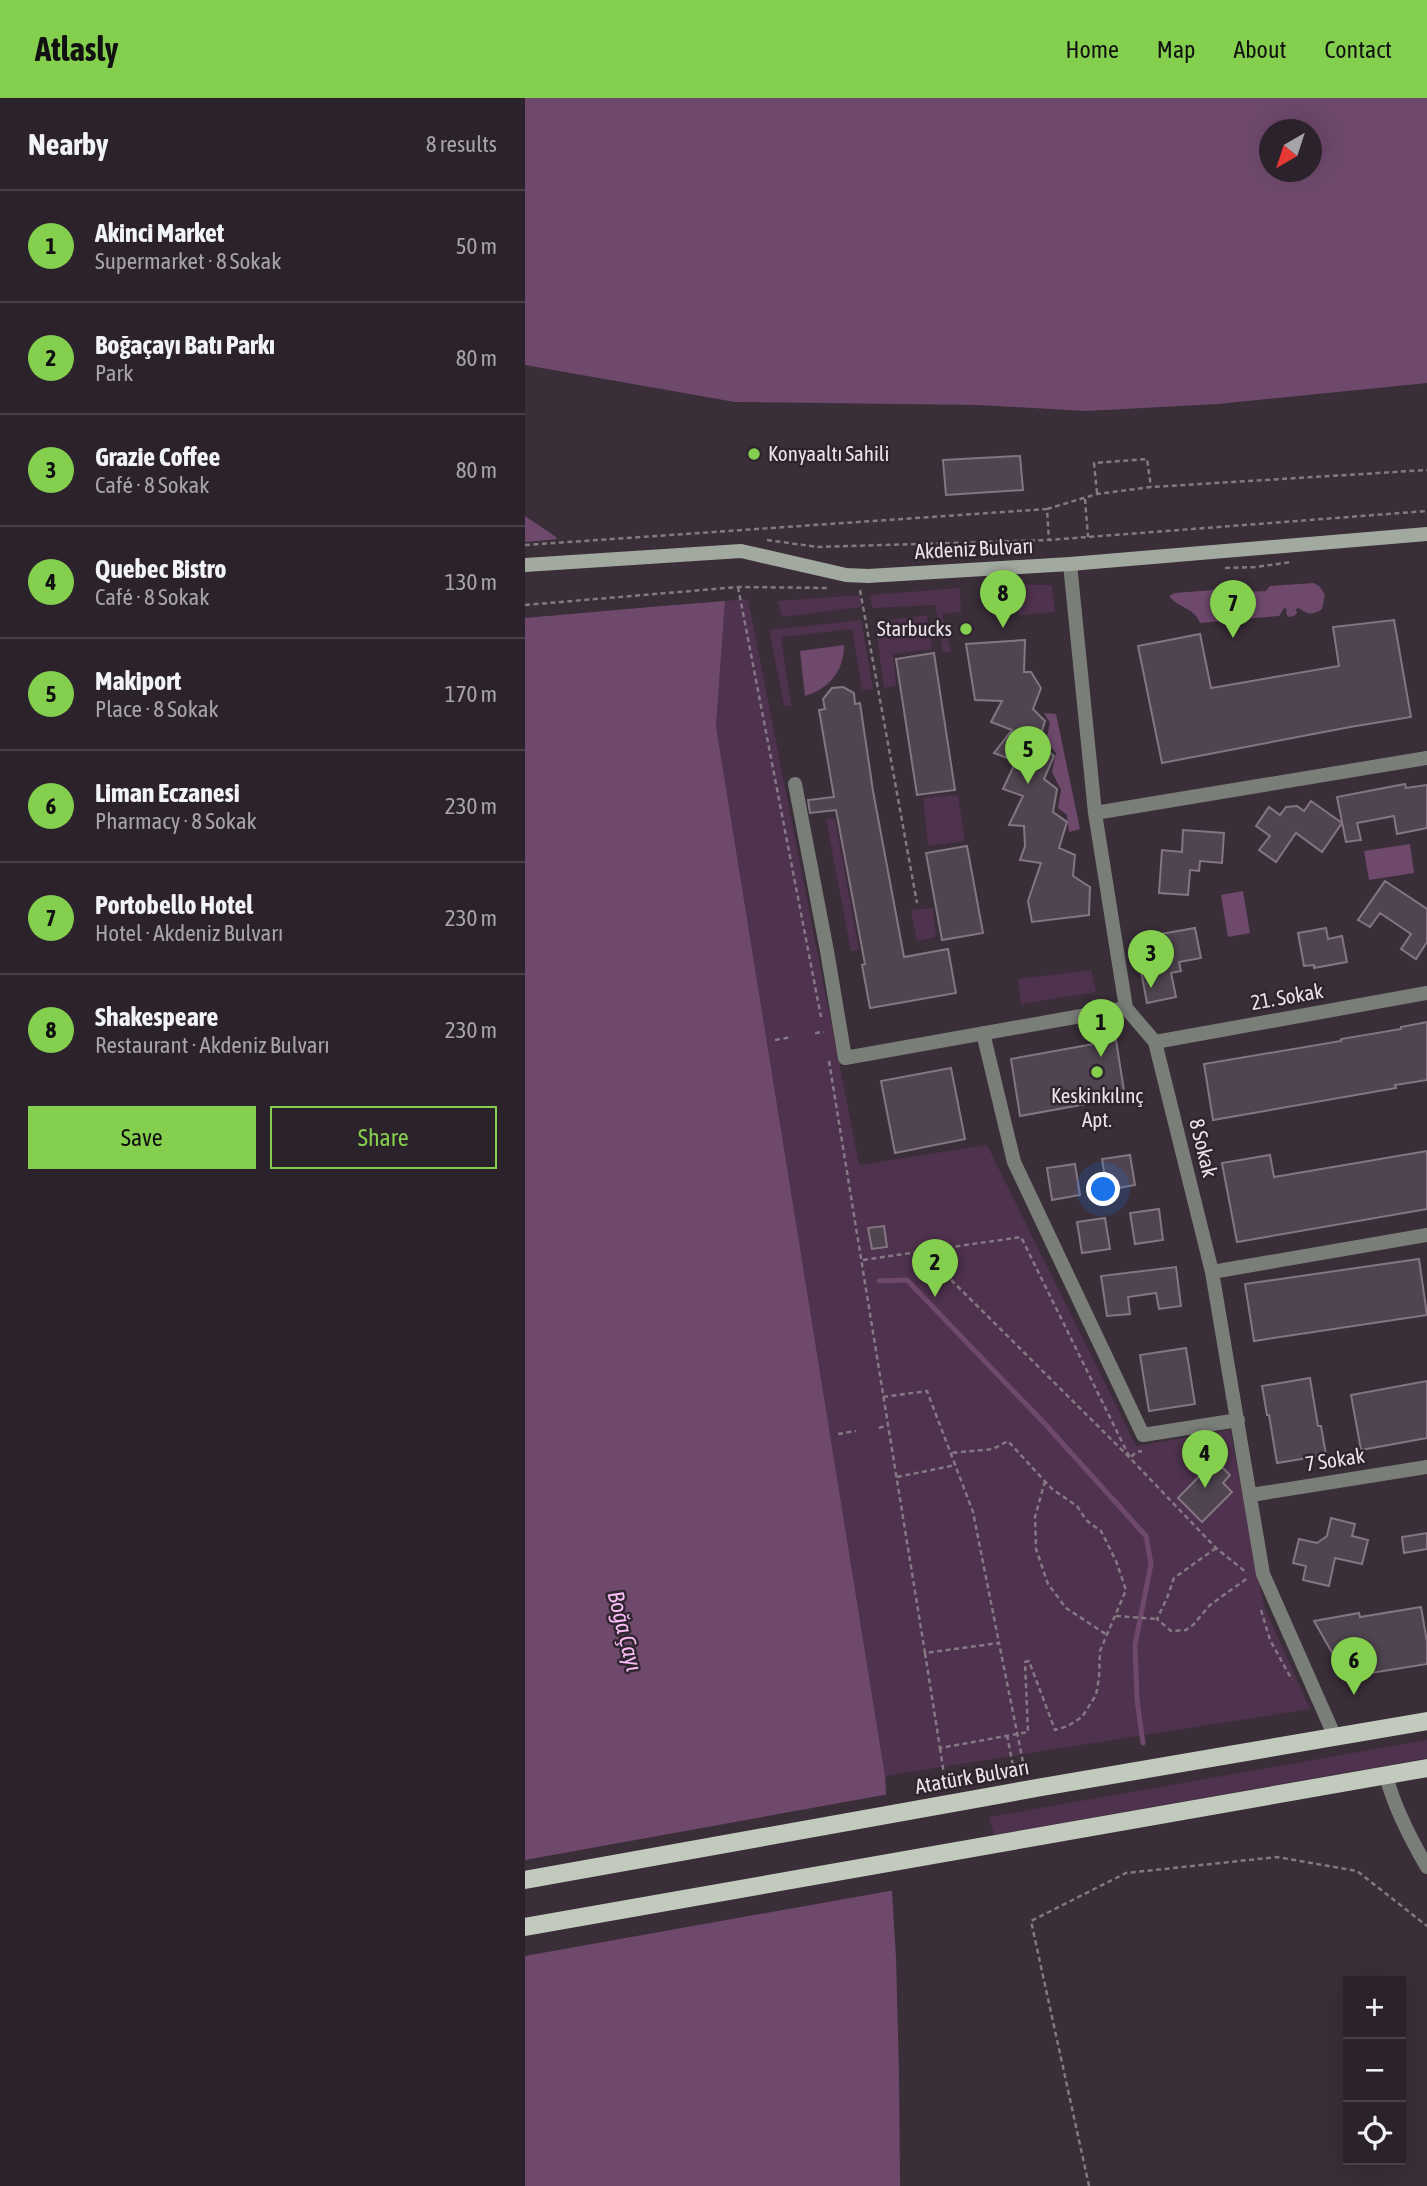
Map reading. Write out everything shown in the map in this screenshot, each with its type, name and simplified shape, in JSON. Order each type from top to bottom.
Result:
[{"type":"main road","name":"Akdeniz Bulvarı","points":[[525,565],[730,551],[753,553],[822,570],[868,576],[1070,564],[1427,534]]},
{"type":"main road","name":"Atatürk Bulvarı","points":[[525,1880],[1427,1721]]},
{"type":"main road","points":[[525,1927],[1427,1768]]},
{"type":"street","points":[[795,784],[845,1058],[1126,1008],[1095,813],[1070,564]]},
{"type":"street","points":[[1095,813],[1427,758]]},
{"type":"street","name":"21. Sokak","points":[[1155,1042],[1427,993]]},
{"type":"street","name":"8 Sokak","points":[[1126,1008],[1155,1042],[1212,1272],[1263,1574],[1335,1737]]},
{"type":"street","points":[[983,1033],[1014,1162],[1143,1435],[1238,1420]]},
{"type":"street","points":[[1212,1272],[1427,1235]]},
{"type":"street","name":"7 Sokak","points":[[1251,1495],[1427,1466]]},
{"type":"street","points":[[1386,1776],[1409,1836],[1427,1867]]},
{"type":"path","points":[[1097,494],[1094,463],[1147,459],[1151,487]]},
{"type":"path","points":[[525,545],[1047,509],[1097,494],[1151,487],[1427,470]]},
{"type":"path","points":[[1085,497],[1088,537]]},
{"type":"path","points":[[1047,509],[1049,540]]},
{"type":"path","points":[[757,540],[818,547],[1049,540],[1427,511]]},
{"type":"path","points":[[525,605],[738,587],[821,1016]]},
{"type":"path","points":[[859,588],[917,903]]},
{"type":"path","points":[[815,1033],[824,1032],[823,1030]]},
{"type":"path","points":[[775,1040],[792,1037]]},
{"type":"path","points":[[828,1059],[944,1775]]},
{"type":"path","points":[[921,1250],[1130,1458],[1216,1548],[1251,1575],[1210,1605],[1186,1630],[1171,1631],[1157,1619],[1116,1616]]},
{"type":"path","points":[[883,1397],[927,1391],[956,1465],[973,1512],[1026,1778]]},
{"type":"path","points":[[879,1428],[888,1425]]},
{"type":"path","points":[[838,1434],[856,1431]]},
{"type":"path","points":[[940,1748],[1028,1732],[1025,1662],[1029,1661],[1055,1730],[1069,1726],[1082,1717],[1096,1695],[1100,1651],[1126,1590],[1116,1561],[1101,1531],[1086,1520],[1077,1506],[1052,1489],[1008,1441],[993,1448],[951,1453]]},
{"type":"path","points":[[896,1477],[956,1465]]},
{"type":"path","points":[[1045,1481],[1035,1517],[1036,1549],[1048,1584],[1066,1608],[1107,1635]]},
{"type":"path","points":[[1157,1619],[1174,1578],[1216,1548]]},
{"type":"path","points":[[925,1653],[999,1643]]},
{"type":"path","points":[[1007,1735],[1016,1780]]},
{"type":"path","points":[[1089,2186],[1031,1921],[1126,1873],[1277,1857],[1357,1871],[1427,1926]]},
{"type":"shaded area","points":[[991,584],[1052,585],[1055,612],[1019,615],[1014,596],[993,600]]},
{"type":"shaded area","points":[[960,588],[961,612],[942,614],[951,652],[943,652],[935,605],[872,608],[870,595]]},
{"type":"shaded area","points":[[860,595],[862,607],[782,617],[778,601]]},
{"type":"shaded area","points":[[748,599],[859,1165],[987,1145],[1136,1446],[1230,1430],[1264,1606],[1310,1709],[885,1776],[716,726],[725,601]]},
{"type":"shaded area","points":[[927,615],[932,649],[893,654],[896,686],[884,688],[875,622]]},
{"type":"shaded area","points":[[861,620],[873,689],[862,690],[852,629],[781,637],[791,706],[784,706],[769,630]]},
{"type":"shaded area","points":[[958,795],[965,841],[928,846],[923,798]]},
{"type":"shaded area","points":[[826,819],[835,819],[859,950],[851,951]]},
{"type":"shaded area","points":[[933,908],[936,937],[917,941],[911,910]]},
{"type":"shaded area","points":[[1091,970],[1096,992],[1021,1004],[1018,979]]},
{"type":"shaded area","points":[[1427,1740],[1427,1758],[994,1835],[989,1817]]},
{"type":"water","points":[[525,98],[1427,98],[1427,383],[1218,404],[1086,411],[979,405],[735,402],[525,365]]},
{"type":"water","name":"Boğa Çayı","points":[[525,516],[556,537],[582,612],[725,601],[716,726],[885,1776],[896,1958],[900,2186],[525,2186]]},
{"type":"water","points":[[1314,583],[1325,595],[1322,609],[1311,613],[1299,608],[1294,616],[1288,617],[1287,609],[1284,608],[1279,616],[1200,623],[1194,614],[1169,596],[1175,593],[1239,588],[1243,592],[1266,591],[1270,586]]},
{"type":"water","points":[[844,645],[841,663],[833,678],[821,689],[805,696],[800,651]]},
{"type":"water","points":[[1044,713],[1056,714],[1080,829],[1069,832],[1067,815],[1058,808],[1061,790],[1052,772],[1056,753],[1046,741],[1050,723]]},
{"type":"water","points":[[1410,844],[1414,873],[1369,880],[1364,851]]},
{"type":"water","points":[[1243,891],[1250,933],[1228,937],[1221,895]]},
{"type":"pier","points":[[560,539],[585,608],[725,597],[729,600],[525,618],[525,542]]},
{"type":"pier","points":[[889,1794],[895,1890],[525,1956],[525,1860]]},
{"type":"building","points":[[1020,456],[1023,490],[946,495],[943,460]]},
{"type":"building","points":[[1394,620],[1411,717],[1162,763],[1138,646],[1200,634],[1211,688],[1339,666],[1333,627]]},
{"type":"building","points":[[1025,640],[1024,672],[1031,672],[1041,688],[1033,709],[1045,721],[1038,744],[1054,756],[1044,779],[1057,789],[1053,812],[1067,822],[1059,848],[1075,855],[1073,876],[1090,887],[1089,915],[1032,922],[1028,901],[1041,863],[1020,860],[1025,846],[1024,826],[1009,825],[1023,796],[1003,789],[1016,761],[994,753],[1012,730],[991,722],[1002,701],[975,700],[966,644]]},
{"type":"building","points":[[934,653],[955,790],[917,795],[896,659]]},
{"type":"building","points":[[843,687],[854,693],[855,704],[860,703],[873,791],[904,957],[948,949],[956,993],[870,1008],[862,965],[865,964],[836,810],[810,813],[808,800],[834,797],[819,710],[825,709],[823,699],[832,688]]},
{"type":"building","points":[[1405,784],[1406,788],[1427,785],[1427,828],[1397,834],[1394,816],[1357,823],[1361,840],[1346,842],[1337,797]]},
{"type":"building","points":[[1311,801],[1342,823],[1322,852],[1296,833],[1276,862],[1259,850],[1270,836],[1256,826],[1269,807],[1280,815],[1286,807],[1297,806],[1304,811]]},
{"type":"building","points":[[1183,830],[1224,833],[1222,863],[1200,861],[1199,871],[1190,870],[1188,895],[1159,893],[1162,850],[1182,852]]},
{"type":"building","points":[[967,846],[983,933],[942,940],[926,853]]},
{"type":"building","points":[[1385,881],[1427,909],[1427,942],[1416,959],[1401,949],[1411,934],[1380,913],[1370,927],[1358,920]]},
{"type":"building","points":[[1195,928],[1201,958],[1179,962],[1181,971],[1171,973],[1176,997],[1147,1003],[1139,960],[1159,957],[1155,935]]},
{"type":"building","points":[[1326,928],[1328,939],[1342,936],[1347,962],[1314,968],[1314,965],[1304,966],[1298,933]]},
{"type":"building","points":[[1427,1022],[1427,1080],[1395,1085],[1396,1088],[1213,1120],[1204,1064],[1341,1041]]},
{"type":"building","points":[[1116,1040],[1125,1097],[1020,1116],[1011,1059]]},
{"type":"building","points":[[951,1068],[965,1139],[895,1153],[881,1081]]},
{"type":"building","points":[[1427,1151],[1427,1209],[1237,1242],[1222,1163],[1270,1155],[1274,1177]]},
{"type":"building","points":[[1130,1155],[1135,1185],[1107,1190],[1102,1159]]},
{"type":"building","points":[[1075,1164],[1080,1195],[1052,1200],[1047,1168]]},
{"type":"building","points":[[1159,1209],[1163,1240],[1135,1244],[1130,1213]]},
{"type":"building","points":[[1105,1218],[1110,1249],[1082,1253],[1077,1222]]},
{"type":"building","points":[[884,1226],[887,1247],[872,1249],[868,1228]]},
{"type":"building","points":[[1419,1259],[1427,1315],[1254,1341],[1245,1284]]},
{"type":"building","points":[[1176,1267],[1181,1306],[1159,1309],[1156,1293],[1128,1297],[1130,1314],[1107,1316],[1101,1276]]},
{"type":"building","points":[[1186,1348],[1195,1404],[1149,1411],[1140,1355]]},
{"type":"building","points":[[1310,1378],[1326,1455],[1277,1463],[1262,1386]]},
{"type":"building","points":[[1427,1381],[1427,1438],[1361,1450],[1351,1395]]},
{"type":"building","points":[[1215,1460],[1230,1475],[1223,1483],[1232,1492],[1202,1522],[1178,1498]]},
{"type":"building","points":[[1331,1518],[1355,1524],[1352,1536],[1368,1540],[1362,1564],[1335,1558],[1329,1586],[1303,1580],[1306,1566],[1293,1563],[1299,1539],[1317,1543],[1327,1536]]},
{"type":"building","points":[[1427,1533],[1427,1549],[1404,1553],[1402,1537]]},
{"type":"building","points":[[1421,1607],[1427,1642],[1427,1664],[1346,1677],[1314,1621],[1359,1613],[1360,1617]]},
{"type":"waterway","points":[[879,1281],[907,1280],[1046,1425],[1146,1536],[1151,1564],[1135,1645],[1137,1700],[1143,1743]]},
{"type":"place","name":"Konyaaltı Sahili","points":[[754,454]]},
{"type":"place","name":"Shakespeare","points":[[1003,628]]},
{"type":"place","name":"Starbucks","points":[[966,629]]},
{"type":"place","name":"Portobello Hotel","points":[[1233,638]]},
{"type":"place","name":"Makiport","points":[[1028,784]]},
{"type":"place","name":"Grazie Coffee","points":[[1151,988]]},
{"type":"place","name":"Akinci Market","points":[[1101,1057]]},
{"type":"place","name":"Keskinkılınç Apt.","points":[[1097,1072]]},
{"type":"place","name":"Boğaçayı Batı Parkı","points":[[935,1297]]},
{"type":"place","name":"Quebec Bistro","points":[[1205,1488]]},
{"type":"place","name":"Liman Eczanesi","points":[[1354,1695]]}]
